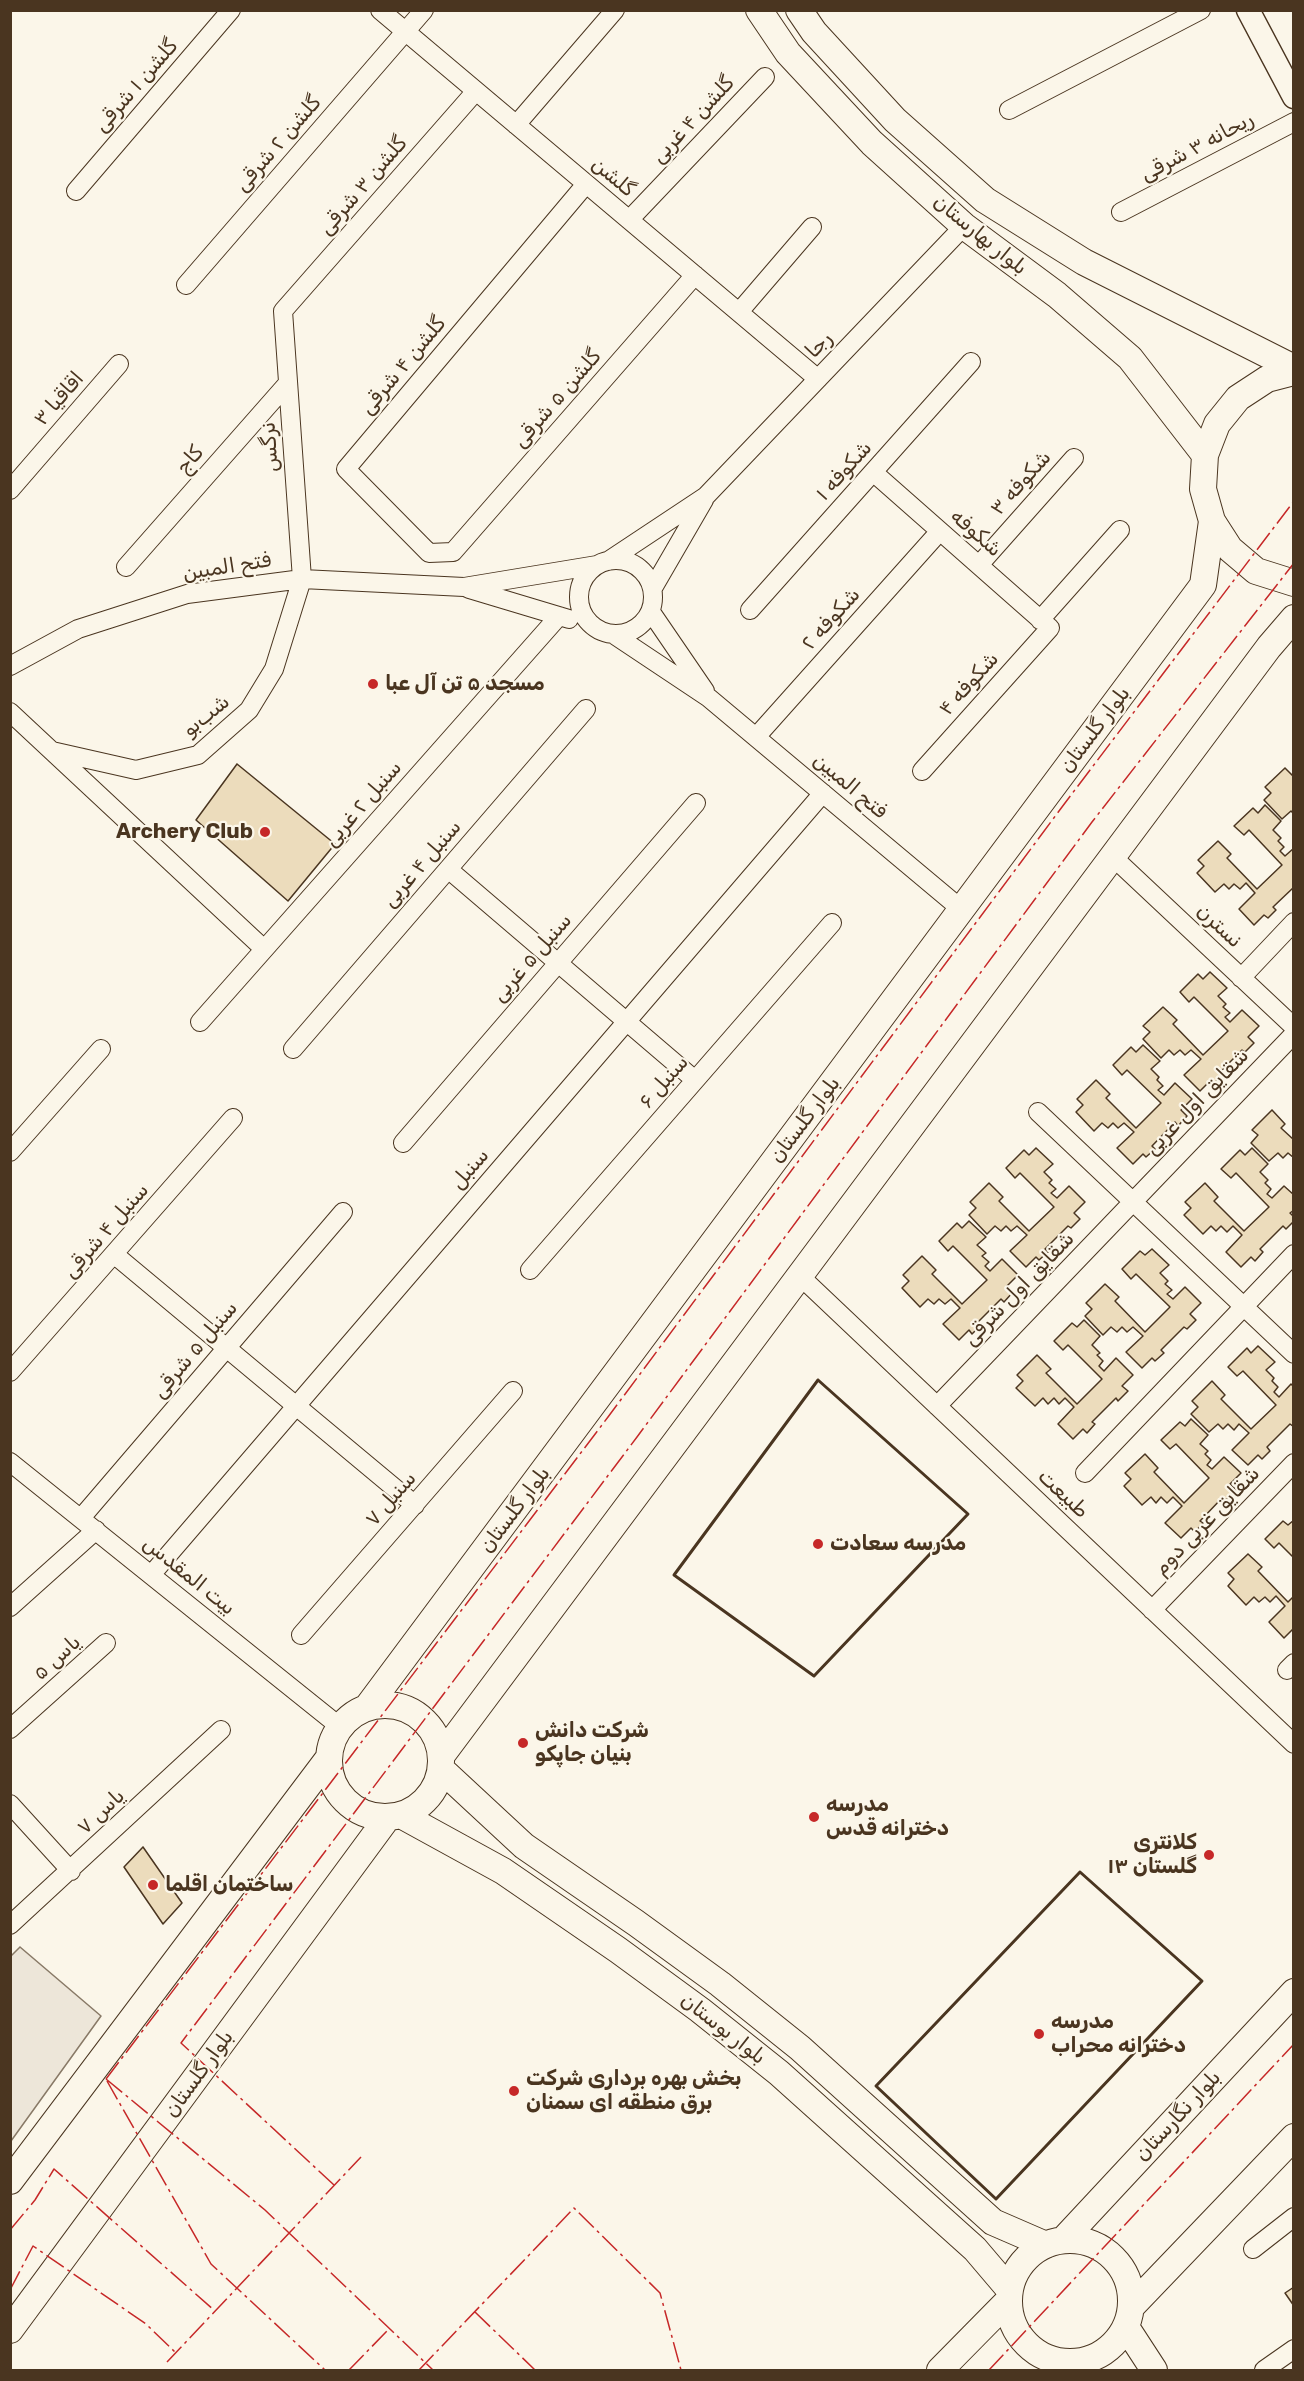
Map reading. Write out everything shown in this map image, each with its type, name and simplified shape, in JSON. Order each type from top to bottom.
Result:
[{"type":"main road","name":"بلوار بهارستان","points":[[759,10],[788,53],[872,143],[964,226],[1057,295],[1130,358],[1205,455]]},
{"type":"main road","name":"بلوار بهارستان","points":[[799,10],[813,21],[895,120],[985,200],[1084,262],[1293,370]]},
{"type":"main road","points":[[1293,370],[1267,380],[1238,398],[1217,424],[1205,455],[1203,489],[1212,521],[1230,549],[1256,571],[1293,583]]},
{"type":"main road","name":"بلوار گلستان","points":[[368,1706],[1203,585],[1212,521]]},
{"type":"main road","points":[[441,1762],[1293,618]]},
{"type":"main road","points":[[388,1704],[408,1709],[424,1720],[436,1736],[441,1762],[437,1784],[428,1798],[416,1809],[394,1816],[369,1815],[352,1808],[339,1795],[330,1778],[328,1759],[331,1742],[339,1726],[352,1714],[368,1706],[388,1704]]},
{"type":"main road","points":[[10,2181],[328,1759]]},
{"type":"main road","name":"بلوار بوستان","points":[[441,1762],[524,1846],[720,1984],[801,2049],[993,2222],[1055,2242]]},
{"type":"main road","name":"بلوار گلستان","points":[[10,2330],[394,1816]]},
{"type":"main road","name":"بلوار بوستان","points":[[394,1816],[503,1871],[700,2010],[779,2073],[975,2249],[1009,2295]]},
{"type":"main road","name":"بلوار نگارستان","points":[[1055,2242],[1293,1992]]},
{"type":"main road","points":[[1154,2370],[1128,2317],[1130,2289],[1124,2272],[1113,2258],[1098,2247],[1081,2241],[1055,2242],[1029,2255],[1016,2270],[1009,2295],[1013,2323],[1025,2343],[1044,2357],[1079,2366],[1102,2354],[1116,2342],[1128,2317],[1293,2138]]},
{"type":"main road","points":[[940,2370],[1009,2295]]},
{"type":"street","name":"گلشن ۱ شرقی","points":[[76,191],[231,10]]},
{"type":"street","name":"گلشن","points":[[380,10],[818,379]]},
{"type":"street","name":"گلشن ۲ شرقی","points":[[186,285],[424,10]]},
{"type":"street","points":[[516,125],[615,10]]},
{"type":"street","points":[[1009,110],[1201,10]]},
{"type":"street","points":[[1248,10],[1293,97]]},
{"type":"street","name":"گلشن ۴ غربی","points":[[629,220],[765,77]]},
{"type":"street","name":"گلشن ۳ شرقی","points":[[283,311],[476,91]]},
{"type":"street","name":"ریحانه ۳ شرقی","points":[[1121,212],[1293,122]]},
{"type":"street","name":"گلشن ۴ شرقی","points":[[453,552],[429,553],[346,469],[586,184]]},
{"type":"street","name":"رجا","points":[[706,496],[964,226]]},
{"type":"street","points":[[739,312],[812,227]]},
{"type":"street","name":"گلشن ۵ شرقی","points":[[453,552],[695,275]]},
{"type":"street","name":"نرگس","points":[[283,311],[302,579]]},
{"type":"street","name":"شکوفه ۱","points":[[750,610],[971,363]]},
{"type":"street","name":"اقاقیا ۳","points":[[10,490],[118,364]]},
{"type":"street","name":"کاج","points":[[126,567],[288,383]]},
{"type":"street","name":"شکوفه ۳","points":[[978,565],[1074,458]]},
{"type":"street","name":"شکوفه","points":[[873,472],[1045,624]]},
{"type":"street","points":[[592,625],[584,616],[579,594],[588,572],[706,496]]},
{"type":"street","points":[[653,588],[706,496]]},
{"type":"street","name":"شکوفه ۴","points":[[922,771],[1120,530]]},
{"type":"street","name":"شکوفه ۲","points":[[756,737],[940,531]]},
{"type":"street","points":[[620,560],[631,562],[641,569],[653,588],[654,600],[651,612],[636,629],[625,634],[613,634],[592,625],[464,588],[620,560]]},
{"type":"street","name":"فتح المبین","points":[[10,666],[78,629],[187,594],[302,579],[464,588]]},
{"type":"street","name":"شب‌بو","points":[[52,751],[136,771],[198,755],[249,710],[274,669],[302,579]]},
{"type":"street","points":[[651,612],[709,698]]},
{"type":"street","name":"سنبل ۲ غربی","points":[[200,1022],[559,616]]},
{"type":"street","points":[[613,634],[709,698]]},
{"type":"street","name":"فتح المبین","points":[[709,698],[961,909]]},
{"type":"street","name":"سنبل ۴ غربی","points":[[293,1049],[586,709]]},
{"type":"street","points":[[10,712],[264,949]]},
{"type":"street","name":"سنبل","points":[[151,1575],[823,793]]},
{"type":"street","name":"سنبل ۵ غربی","points":[[403,1143],[696,803]]},
{"type":"street","name":"نسترن","points":[[1113,857],[1293,1027]]},
{"type":"street","points":[[448,869],[695,1080]]},
{"type":"street","points":[[1241,978],[1293,922]]},
{"type":"street","name":"سنبل ۶","points":[[530,1270],[832,923]]},
{"type":"street","name":"شقایق اول غربی","points":[[1133,1202],[1293,1034]]},
{"type":"street","points":[[10,1152],[101,1049]]},
{"type":"street","points":[[1038,1112],[1293,1354]]},
{"type":"street","name":"سنبل ۴ شرقی","points":[[10,1372],[233,1118]]},
{"type":"street","name":"شقایق اول شرقی","points":[[937,1406],[1133,1202]]},
{"type":"street","name":"سنبل ۵ شرقی","points":[[81,1518],[343,1212]]},
{"type":"street","points":[[1085,1473],[1293,1254]]},
{"type":"street","points":[[115,1255],[415,1505]]},
{"type":"street","name":"طبیعت","points":[[801,1276],[1293,1744]]},
{"type":"street","name":"سنبل ۷","points":[[301,1635],[513,1390]]},
{"type":"street","name":"بیت المقدس","points":[[10,1462],[339,1726]]},
{"type":"street","name":"شقایق غربی دوم","points":[[1152,1610],[1293,1463]]},
{"type":"street","points":[[10,1606],[96,1530]]},
{"type":"street","name":"یاس ۵","points":[[10,1730],[106,1643]]},
{"type":"street","name":"یاس ۷","points":[[10,1925],[221,1730]]},
{"type":"street","points":[[10,1804],[71,1871]]},
{"type":"street","points":[[1252,2249],[1293,2217]]},
{"type":"street","points":[[1264,2370],[1293,2349]]},
{"type":"shaded area","points":[[20,1947],[101,2016],[11,2141],[11,1956]]},
{"type":"building","name":"Archery Club","points":[[237,764],[335,844],[288,901],[196,820]]},
{"type":"building","points":[[1285,768],[1294,777],[1294,814],[1291,811],[1282,819],[1264,800],[1271,793],[1265,787]]},
{"type":"building","points":[[1265,805],[1281,821],[1273,830],[1281,838],[1278,841],[1284,847],[1280,851],[1285,856],[1294,848],[1294,887],[1273,907],[1276,910],[1268,918],[1264,915],[1254,925],[1239,909],[1255,893],[1246,883],[1240,889],[1234,884],[1229,889],[1224,884],[1215,892],[1197,873],[1204,866],[1198,860],[1218,841],[1231,854],[1227,858],[1257,889],[1282,865],[1249,830],[1244,835],[1234,826],[1253,808],[1258,813]]},
{"type":"building","points":[[1210,972],[1227,988],[1218,996],[1226,1004],[1223,1007],[1230,1013],[1225,1017],[1230,1022],[1242,1010],[1259,1026],[1248,1037],[1254,1043],[1245,1052],[1242,1050],[1219,1073],[1222,1076],[1213,1084],[1210,1081],[1200,1091],[1184,1075],[1201,1059],[1191,1050],[1185,1055],[1180,1050],[1174,1055],[1169,1050],[1161,1058],[1143,1039],[1150,1032],[1143,1026],[1163,1007],[1177,1020],[1173,1024],[1203,1055],[1228,1031],[1194,997],[1189,1002],[1180,992],[1198,974],[1203,979]]},
{"type":"building","points":[[1143,1045],[1160,1061],[1151,1069],[1159,1077],[1157,1080],[1163,1086],[1158,1090],[1164,1095],[1175,1083],[1192,1099],[1181,1110],[1187,1116],[1178,1126],[1175,1122],[1152,1146],[1155,1149],[1146,1157],[1143,1154],[1133,1164],[1117,1148],[1134,1132],[1124,1123],[1118,1128],[1113,1123],[1108,1128],[1102,1123],[1094,1131],[1076,1112],[1083,1105],[1077,1099],[1096,1080],[1110,1094],[1106,1098],[1136,1128],[1161,1103],[1127,1070],[1122,1075],[1113,1065],[1131,1047],[1136,1052]]},
{"type":"building","points":[[1272,1110],[1285,1124],[1281,1128],[1294,1140],[1294,1158],[1288,1153],[1283,1158],[1278,1153],[1269,1161],[1251,1143],[1258,1135],[1252,1130]]},
{"type":"building","points":[[1036,1148],[1053,1164],[1044,1172],[1052,1180],[1049,1183],[1056,1189],[1051,1193],[1057,1198],[1069,1186],[1085,1202],[1074,1213],[1080,1219],[1071,1228],[1068,1226],[1045,1249],[1048,1252],[1039,1260],[1036,1257],[1026,1267],[1010,1251],[1027,1235],[1017,1226],[1011,1231],[1006,1226],[1001,1231],[995,1226],[987,1234],[969,1215],[976,1208],[970,1202],[989,1183],[1003,1197],[999,1201],[1029,1231],[1054,1207],[1020,1173],[1015,1178],[1006,1168],[1024,1150],[1029,1155]]},
{"type":"building","points":[[1252,1148],[1268,1164],[1260,1172],[1268,1180],[1265,1183],[1271,1189],[1267,1194],[1272,1198],[1284,1186],[1294,1195],[1294,1210],[1290,1213],[1294,1221],[1286,1229],[1283,1226],[1260,1249],[1263,1252],[1255,1261],[1251,1257],[1241,1267],[1226,1252],[1242,1235],[1233,1226],[1227,1232],[1221,1226],[1216,1231],[1211,1226],[1203,1234],[1184,1215],[1191,1208],[1185,1202],[1205,1183],[1218,1197],[1214,1201],[1244,1231],[1269,1207],[1236,1173],[1231,1178],[1221,1169],[1240,1150],[1245,1155]]},
{"type":"building","points":[[969,1221],[986,1237],[977,1245],[986,1253],[982,1256],[989,1262],[985,1266],[990,1271],[1002,1259],[1018,1275],[1007,1286],[1013,1292],[1004,1302],[1001,1299],[978,1322],[981,1325],[972,1334],[969,1330],[959,1340],[943,1324],[960,1308],[951,1299],[945,1304],[939,1299],[934,1304],[928,1299],[920,1307],[902,1288],[909,1281],[903,1275],[922,1256],[936,1270],[932,1274],[962,1304],[987,1280],[953,1246],[948,1251],[939,1241],[957,1223],[962,1228]]},
{"type":"building","points":[[1152,1249],[1169,1265],[1160,1273],[1168,1281],[1165,1284],[1172,1290],[1167,1294],[1173,1299],[1185,1287],[1201,1303],[1190,1314],[1196,1320],[1187,1329],[1184,1327],[1161,1350],[1164,1353],[1155,1361],[1152,1358],[1142,1368],[1126,1352],[1143,1336],[1133,1327],[1127,1332],[1122,1327],[1117,1332],[1111,1327],[1103,1335],[1085,1316],[1092,1309],[1086,1303],[1105,1284],[1119,1297],[1115,1301],[1145,1332],[1170,1307],[1136,1274],[1131,1279],[1122,1269],[1140,1251],[1145,1255]]},
{"type":"building","points":[[1084,1320],[1100,1336],[1092,1345],[1100,1353],[1097,1355],[1103,1361],[1099,1366],[1104,1371],[1116,1358],[1133,1375],[1122,1386],[1128,1391],[1118,1401],[1116,1398],[1092,1422],[1095,1424],[1087,1433],[1083,1429],[1073,1439],[1058,1424],[1074,1407],[1065,1398],[1059,1404],[1054,1398],[1048,1404],[1043,1398],[1035,1406],[1016,1388],[1023,1381],[1017,1375],[1037,1355],[1051,1369],[1046,1373],[1077,1404],[1102,1379],[1068,1345],[1063,1350],[1054,1341],[1072,1323],[1077,1327]]},
{"type":"building","points":[[1258,1346],[1275,1362],[1266,1370],[1274,1378],[1272,1381],[1278,1387],[1274,1392],[1279,1397],[1291,1384],[1294,1387],[1294,1427],[1290,1424],[1267,1447],[1270,1451],[1262,1459],[1258,1455],[1248,1465],[1232,1450],[1249,1433],[1239,1424],[1234,1430],[1228,1424],[1223,1429],[1218,1424],[1209,1432],[1191,1414],[1198,1407],[1192,1401],[1212,1381],[1225,1395],[1221,1399],[1251,1429],[1276,1405],[1243,1371],[1237,1376],[1228,1367],[1247,1348],[1251,1353]]},
{"type":"building","points":[[1191,1419],[1208,1435],[1200,1444],[1208,1451],[1205,1454],[1211,1460],[1207,1465],[1212,1469],[1224,1457],[1241,1473],[1230,1484],[1236,1490],[1226,1500],[1223,1497],[1200,1521],[1203,1523],[1195,1532],[1191,1528],[1181,1538],[1165,1523],[1182,1506],[1173,1497],[1167,1503],[1161,1497],[1156,1503],[1151,1497],[1142,1505],[1124,1486],[1131,1479],[1125,1473],[1145,1454],[1158,1468],[1154,1472],[1184,1503],[1209,1478],[1176,1444],[1170,1449],[1161,1440],[1180,1422],[1185,1426]]},
{"type":"building","points":[[1294,1520],[1294,1558],[1279,1543],[1274,1548],[1265,1539],[1283,1521],[1288,1525]]},
{"type":"building","points":[[1248,1554],[1262,1567],[1258,1571],[1288,1602],[1294,1596],[1294,1628],[1284,1638],[1269,1622],[1285,1606],[1276,1596],[1270,1602],[1265,1597],[1259,1602],[1254,1597],[1246,1605],[1228,1586],[1234,1579],[1228,1573]]},
{"type":"building","name":"ساختمان اقلما","points":[[143,1847],[182,1903],[163,1924],[124,1867]]},
{"type":"building","points":[[1294,2287],[1294,2306],[1285,2293]]},
{"type":"wall","points":[[818,1380],[968,1514],[814,1676],[674,1575],[818,1380]]},
{"type":"wall","points":[[1080,1872],[1202,1981],[996,2199],[876,2086],[1080,1872]]},
{"type":"power","points":[[106,2079],[608,1417],[1065,803],[1294,501]]},
{"type":"power","points":[[334,2185],[181,2043],[637,1437],[1092,822],[1294,563]]},
{"type":"power","points":[[989,2370],[1294,2044]]},
{"type":"power","points":[[106,2079],[265,2210],[433,2370]]},
{"type":"power","points":[[107,2081],[211,2264],[325,2370]]},
{"type":"power","points":[[167,2362],[361,2157]]},
{"type":"power","points":[[10,2230],[35,2200],[54,2169],[215,2311]]},
{"type":"power","points":[[419,2370],[574,2208],[660,2293],[681,2370]]},
{"type":"power","points":[[10,2290],[33,2246],[146,2324],[175,2352]]},
{"type":"power","points":[[475,2312],[535,2370]]},
{"type":"power","points":[[349,2370],[389,2329]]},
{"type":"place","name":"مسجد ۵ تن آل عبا","points":[[373,684]]},
{"type":"place","name":"Archery Club","points":[[265,832]]},
{"type":"place","name":"مدرسه سعادت","points":[[818,1544]]},
{"type":"place","name":"شرکت دانش بنیان جاپکو","points":[[523,1743]]},
{"type":"place","name":"مدرسه دخترانه قدس","points":[[814,1817]]},
{"type":"place","name":"کلانتری ۱۳ گلستان","points":[[1209,1855]]},
{"type":"place","name":"ساختمان اقلما","points":[[153,1885]]},
{"type":"place","name":"مدرسه دخترانه محراب","points":[[1039,2034]]},
{"type":"place","name":"بخش بهره برداری شرکت برق منطقه ای سمنان","points":[[514,2091]]}]
